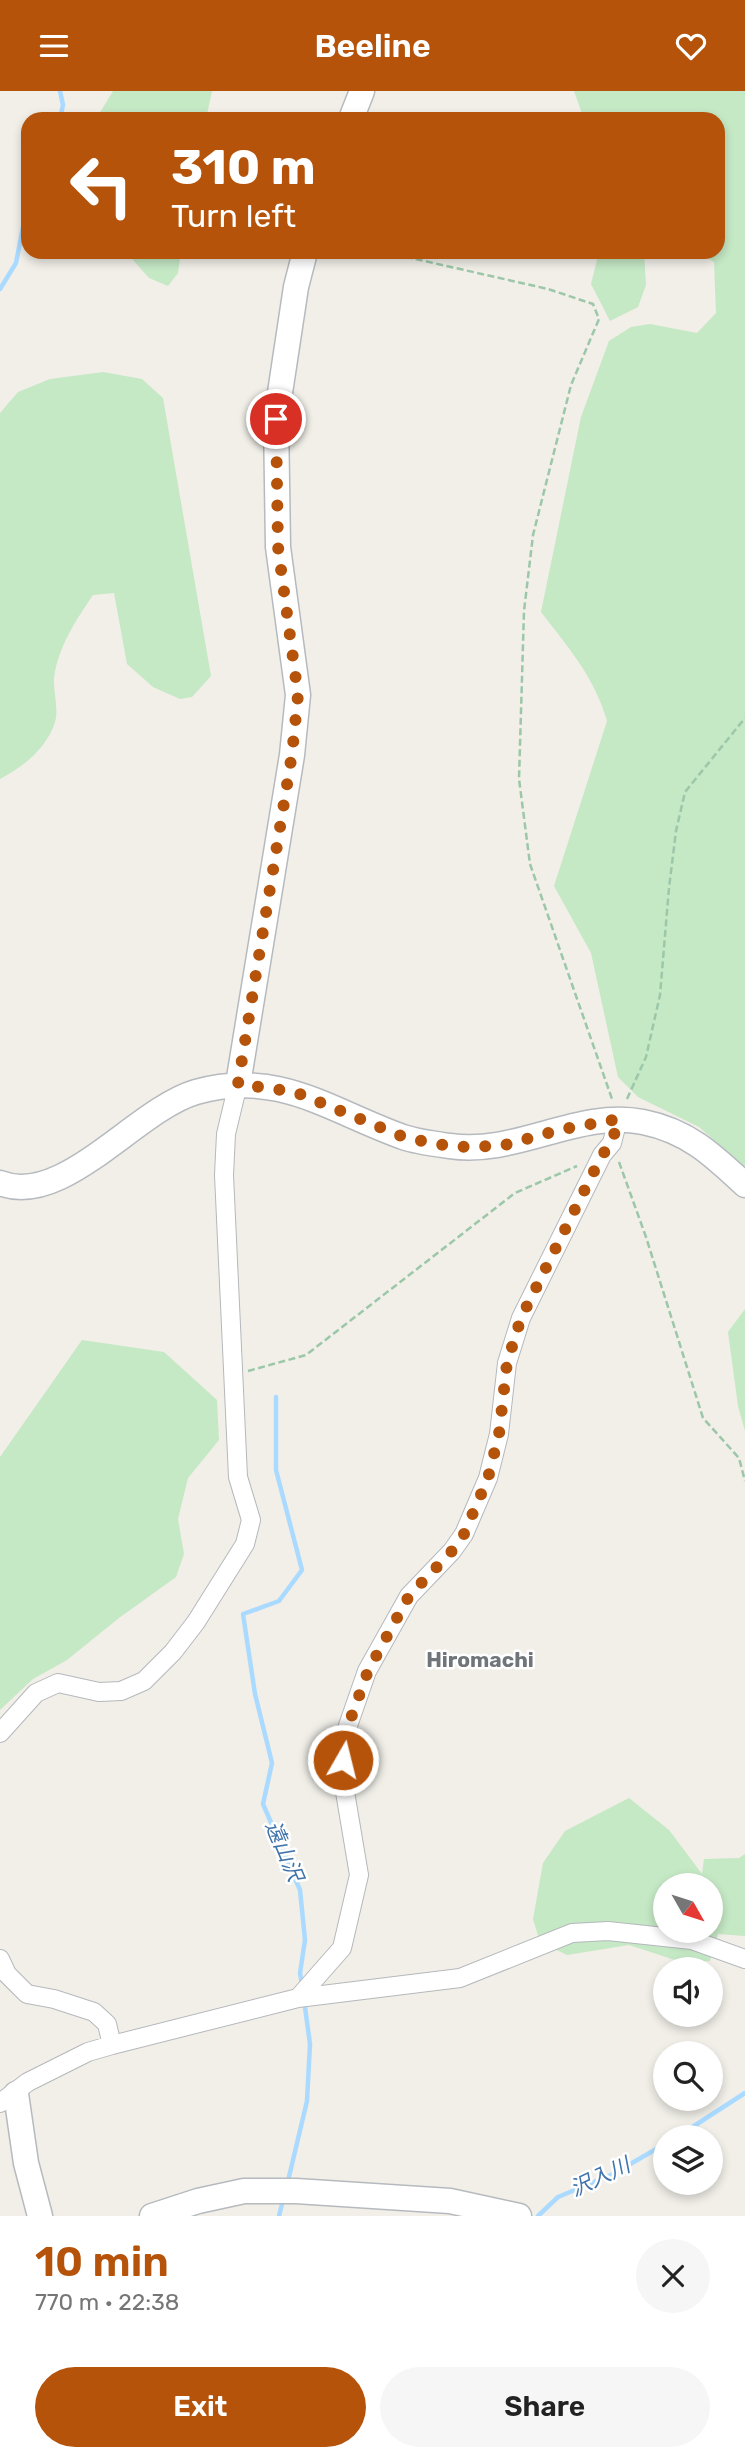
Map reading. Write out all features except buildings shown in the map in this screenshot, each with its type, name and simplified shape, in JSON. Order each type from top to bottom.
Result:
[{"type":"street","points":[[354,112],[362,91]]},
{"type":"street","points":[[0,1733],[36,1693],[58,1683],[99,1692],[121,1691],[144,1681],[173,1652],[196,1622],[245,1544],[251,1520],[238,1476],[231,1374],[224,1175],[226,1134],[238,1084],[292,754],[297,707],[298,695],[278,547],[276,419],[296,287],[303,259]]},
{"type":"street","points":[[0,1183],[37,1186],[56,1180],[80,1168],[152,1112],[194,1093],[238,1084],[295,1092],[406,1138],[454,1147],[501,1146],[559,1130],[611,1139],[675,1130],[712,1154],[745,1185]]},
{"type":"street","points":[[299,1998],[342,1948],[359,1875],[342,1780],[343,1740],[351,1717],[368,1671],[409,1596],[452,1551],[464,1534],[488,1478],[499,1434],[507,1363],[521,1318],[611,1139]]},
{"type":"street","points":[[40,2216],[8,2099],[28,2082],[88,2052],[299,1998],[460,1978],[572,1933],[608,1931],[692,1940],[745,1959]]},
{"type":"street","points":[[0,1959],[7,1974],[27,1994],[54,1999],[94,2012],[107,2024],[112,2045]]},
{"type":"street","points":[[152,2216],[198,2201],[244,2191],[450,2201],[517,2215]]},
{"type":"path","points":[[417,259],[548,289],[593,304],[599,319],[571,385],[533,535],[524,611],[519,779],[530,864],[611,1139],[646,1237],[703,1418],[739,1458],[745,1481]]},
{"type":"path","points":[[231,1374],[264,1369],[306,1355],[515,1193],[611,1139],[646,1057],[660,995],[676,831],[685,792],[745,718]]},
{"type":"green space","points":[[113,91],[212,91],[208,112],[100,112]]},
{"type":"green space","points":[[574,91],[745,91],[745,1167],[699,1127],[638,1097],[618,1077],[591,953],[554,886],[607,721],[588,677],[541,612],[581,417],[609,341],[631,327],[650,324],[697,333],[716,313],[714,262],[709,259],[725,259],[725,112],[582,112]]},
{"type":"green space","points":[[132,259],[180,259],[178,273],[168,286],[149,278]]},
{"type":"green space","points":[[597,259],[644,259],[646,285],[638,307],[610,321],[591,284]]},
{"type":"green space","points":[[103,372],[142,379],[163,398],[211,676],[192,697],[180,699],[153,687],[127,664],[114,593],[93,595],[74,624],[59,655],[54,678],[56,717],[51,731],[33,756],[0,779],[0,413],[18,392],[50,379]]},
{"type":"green space","points":[[745,1309],[745,1431],[738,1406],[728,1332]]},
{"type":"green space","points":[[82,1340],[164,1352],[217,1400],[219,1440],[188,1478],[178,1519],[184,1554],[176,1577],[67,1660],[33,1679],[0,1710],[0,1457]]},
{"type":"green space","points":[[629,1798],[669,1830],[701,1873],[653,1873],[653,1943],[715,1943],[711,1957],[666,1957],[629,1945],[567,1955],[540,1942],[533,1919],[543,1863],[565,1831]]},
{"type":"green space","points":[[745,1854],[745,1936],[723,1934],[723,1873],[702,1873],[704,1859],[739,1858]]},
{"type":"waterway","points":[[60,91],[62,112]]},
{"type":"waterway","points":[[0,289],[16,263],[21,237]]},
{"type":"waterway","name":"遠山沢","points":[[276,1397],[276,1470],[302,1570],[279,1601],[243,1614],[255,1694],[272,1763],[263,1804],[300,1890],[305,1940],[300,1973],[302,1985]]},
{"type":"waterway","name":"遠山沢","points":[[288,2181],[307,2101],[310,2044],[304,2000]]},
{"type":"waterway","name":"沢入川","points":[[696,2125],[745,2093]]},
{"type":"waterway","name":"沢入川","points":[[538,2216],[558,2197],[613,2174],[653,2151]]},
{"type":"waterway","name":"遠山沢","points":[[279,2216],[283,2200]]},
{"type":"district","name":"Hiromachi","points":[[480,1660]]},
{"type":"route","points":[[276,419],[278,547],[298,695],[292,754],[238,1084],[275,1087],[295,1092],[406,1138],[454,1147],[501,1146],[559,1130],[618,1119],[612,1143],[602,1155],[521,1318],[507,1363],[499,1434],[488,1478],[464,1534],[452,1551],[409,1596],[368,1671],[343,1740],[343,1760]]}]
